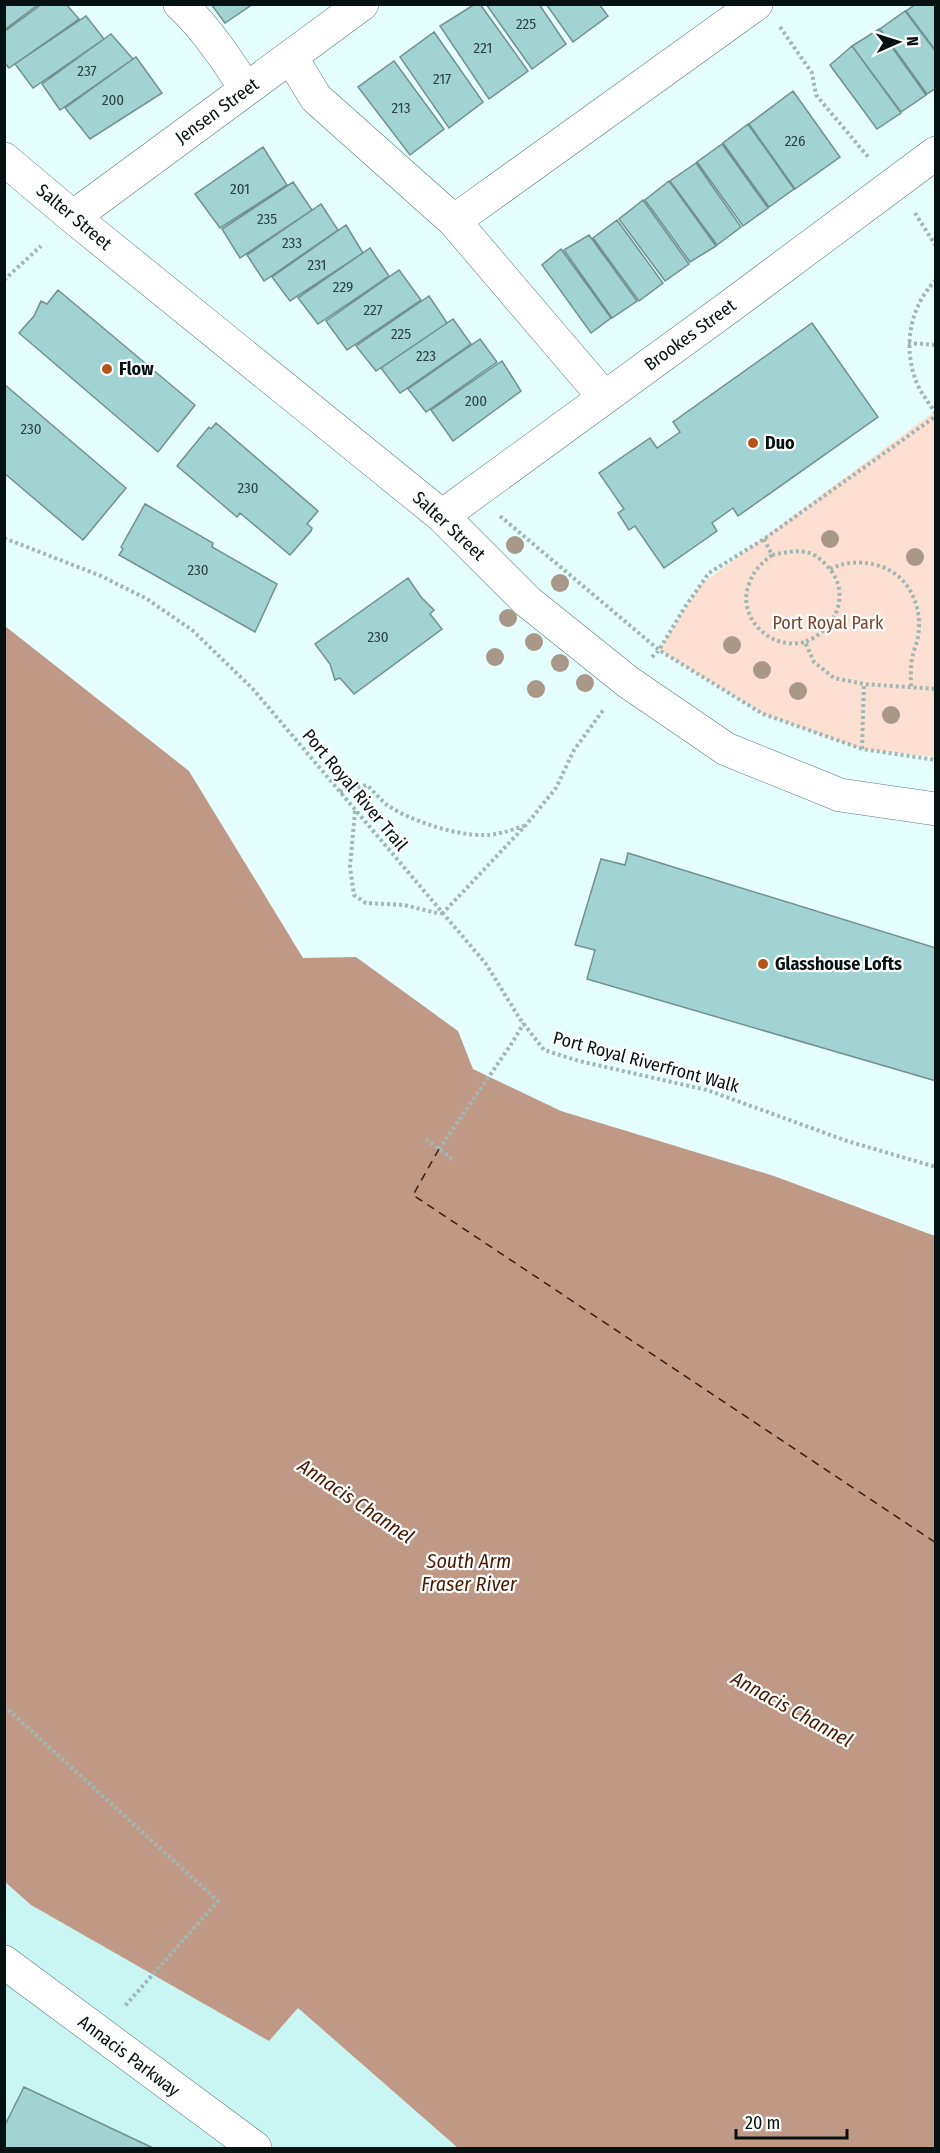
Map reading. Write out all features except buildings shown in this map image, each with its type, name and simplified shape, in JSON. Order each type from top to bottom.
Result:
[{"type":"street","points":[[180,4],[189,12],[231,66],[246,89]]},
{"type":"street","name":"Jensen Street","points":[[73,217],[362,4]]},
{"type":"street","points":[[454,221],[767,14]]},
{"type":"street","points":[[291,57],[316,98],[454,221],[604,397]]},
{"type":"street","name":"Brookes Street","points":[[442,516],[936,153]]},
{"type":"street","name":"Salter Street","points":[[4,159],[442,516],[527,601],[628,682],[726,750],[840,795],[936,809]]},
{"type":"street","name":"Annacis Parkway","points":[[4,1962],[255,2148]]},
{"type":"path","points":[[767,14],[812,72],[816,95],[877,167]]},
{"type":"path","points":[[912,209],[936,246]]},
{"type":"path","points":[[4,280],[41,246]]},
{"type":"path","points":[[651,658],[709,573],[764,539],[936,415],[919,388],[908,343],[916,309],[929,286],[936,280]]},
{"type":"path","points":[[908,343],[936,345]]},
{"type":"path","points":[[496,508],[501,519],[658,650],[763,714],[861,749],[936,760]]},
{"type":"path","name":"Port Royal River Trail","points":[[4,538],[101,576],[147,599],[192,630],[252,688],[442,914]]},
{"type":"path","points":[[764,539],[772,555]]},
{"type":"path","points":[[790,551],[807,552],[823,561],[830,569],[834,573],[840,592],[838,610],[829,627],[814,639],[797,644],[779,642],[762,633],[752,620],[746,602],[748,584],[759,566],[772,555],[790,551]]},
{"type":"path","points":[[830,569],[838,565],[867,562],[886,568],[905,582],[914,597],[919,625],[918,640],[912,656],[911,688]]},
{"type":"path","points":[[805,642],[814,662],[834,678],[864,684],[936,689]]},
{"type":"path","points":[[861,749],[864,684]]},
{"type":"path","points":[[355,811],[350,867],[354,895],[366,903],[404,904],[442,914],[526,825],[556,788],[573,750],[606,706]]},
{"type":"path","points":[[340,792],[367,785],[387,804],[419,822],[444,829],[482,835],[504,833],[526,825]]},
{"type":"path","name":"Port Royal Riverfront Walk","points":[[442,914],[486,964],[543,1050],[579,1061],[707,1090],[847,1141],[936,1167]]},
{"type":"path","points":[[439,1149],[524,1023]]},
{"type":"path","points":[[426,1139],[455,1161]]},
{"type":"path","points":[[4,1706],[218,1901],[153,1975]]},
{"type":"shaded area","points":[[4,1882],[31,1905],[269,2040],[298,2008],[458,2148],[5,2148]]},
{"type":"green space","name":"Port Royal Park","points":[[935,411],[935,757],[862,749],[763,714],[659,650],[701,584]]},
{"type":"water","name":"South Arm Fraser River","points":[[5,626],[189,771],[303,958],[356,957],[458,1031],[473,1069],[561,1111],[774,1176],[935,1236],[935,2148],[458,2148],[298,2008],[269,2041],[31,1905],[5,1882]]},
{"type":"ferry route","points":[[439,1149],[413,1195],[936,1543]]},
{"type":"place","name":"Flow","points":[[107,369]]},
{"type":"place","name":"Duo","points":[[753,443]]},
{"type":"place","name":"Glasshouse Lofts","points":[[763,964]]},
{"type":"water label","name":"Annacis Channel","points":[[356,1501]]},
{"type":"water label","name":"Annacis Channel","points":[[792,1709]]}]
